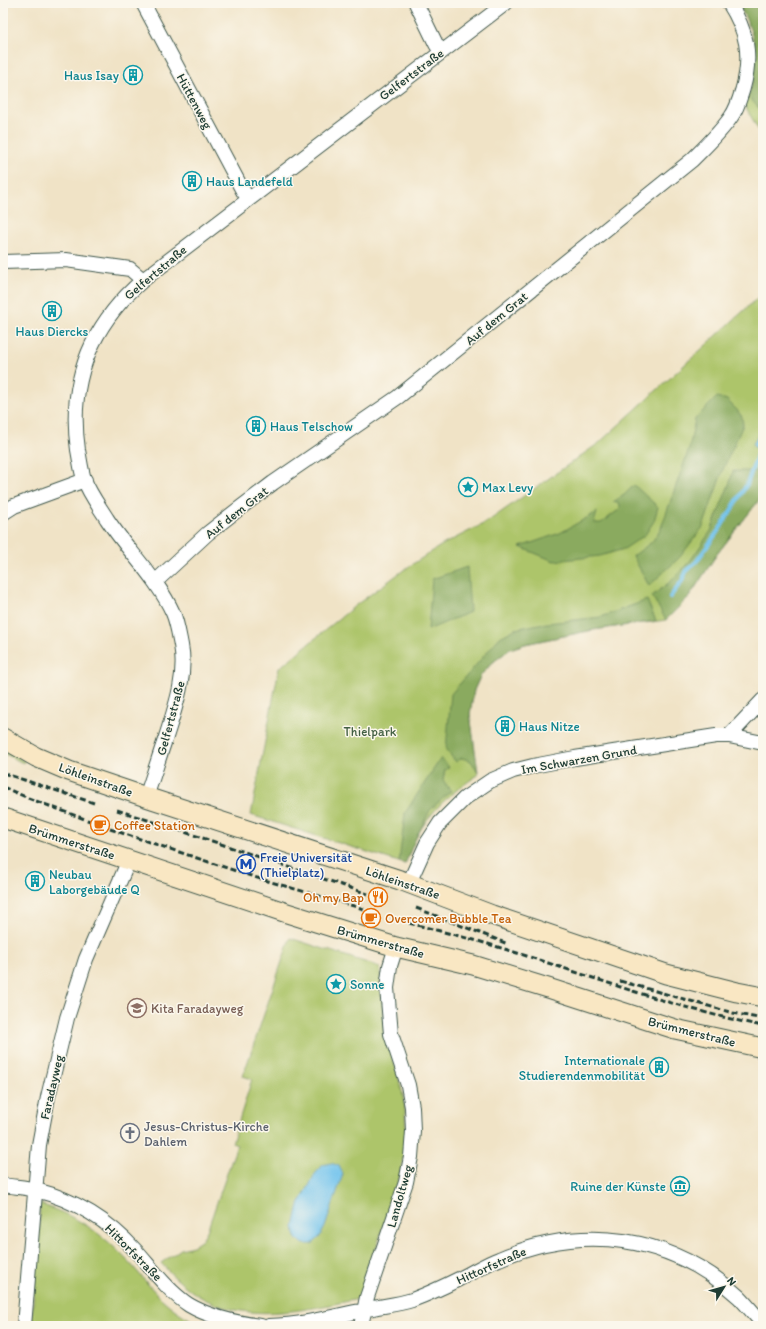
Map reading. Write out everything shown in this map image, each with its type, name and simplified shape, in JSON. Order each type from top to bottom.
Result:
[{"type":"main road","name":"Löhleinstraße","points":[[3,738],[36,757],[69,771],[409,884],[492,915],[666,974],[763,997]]},
{"type":"main road","name":"Brümmerstraße","points":[[3,818],[288,913],[396,947],[481,968],[675,1029],[763,1048]]},
{"type":"street","name":"Hüttenweg","points":[[143,3],[248,198]]},
{"type":"street","points":[[416,3],[441,52]]},
{"type":"street","name":"Gelfertstraße","points":[[146,797],[176,704],[182,672],[181,646],[173,614],[155,582],[108,520],[85,480],[77,441],[75,418],[76,395],[81,372],[90,348],[103,324],[128,292],[248,198],[506,3]]},
{"type":"street","name":"Auf dem Grat","points":[[155,582],[224,520],[273,483],[398,397],[692,160],[715,136],[732,115],[740,97],[748,72],[748,54],[744,32],[728,3]]},
{"type":"street","points":[[3,262],[66,260],[130,269],[143,280]]},
{"type":"street","points":[[3,513],[14,506],[85,480]]},
{"type":"street","points":[[729,736],[763,700]]},
{"type":"street","name":"Im Schwarzen Grund","points":[[409,884],[427,843],[440,823],[465,798],[490,781],[513,771],[560,761],[716,736],[729,736],[763,743]]},
{"type":"street","name":"Faradayweg","points":[[24,1326],[39,1145],[48,1097],[67,1018],[86,959],[129,860]]},
{"type":"street","name":"Landoltweg","points":[[361,1326],[364,1310],[406,1182],[410,1157],[412,1107],[408,1085],[392,1034],[387,988],[390,966],[396,947]]},
{"type":"street","name":"Hittorfstraße","points":[[3,1185],[35,1189],[66,1200],[95,1215],[119,1233],[170,1289],[189,1305],[215,1317],[239,1323],[262,1326]]},
{"type":"street","name":"Hittorfstraße","points":[[269,1326],[304,1323],[409,1301],[447,1285],[498,1259],[529,1248],[579,1239],[608,1239],[635,1242],[660,1249],[682,1258],[703,1270],[739,1297],[763,1324]]},
{"type":"green space","points":[[737,3],[763,3],[763,138],[744,104],[752,83],[755,51],[751,30],[747,19]]},
{"type":"green space","points":[[737,3],[763,3],[763,113],[748,96],[754,71],[754,48],[749,26]]},
{"type":"green space","name":"Thielpark","points":[[763,293],[763,495],[717,554],[689,597],[666,620],[593,630],[525,644],[510,649],[492,663],[481,675],[474,690],[470,714],[478,775],[459,788],[435,810],[414,841],[405,864],[251,815],[279,668],[356,605],[405,569],[442,545],[487,522],[599,443]]},
{"type":"green space","points":[[717,397],[727,400],[737,410],[742,417],[743,425],[724,467],[703,527],[680,557],[649,586],[633,556],[652,542],[661,528],[689,449],[695,419]]},
{"type":"green space","points":[[763,469],[763,495],[717,554],[689,597],[666,620],[652,596],[671,581],[690,561],[711,531],[733,471],[757,471]]},
{"type":"green space","points":[[634,485],[658,507],[654,521],[645,535],[624,549],[600,556],[554,561],[520,547],[560,533],[597,512],[594,523],[601,523],[620,509],[620,504],[613,502],[624,495]]},
{"type":"green space","points":[[467,567],[470,612],[428,630],[432,579]]},
{"type":"green space","points":[[647,600],[656,621],[593,630],[525,644],[510,649],[492,663],[481,675],[474,690],[470,714],[478,772],[471,761],[462,758],[456,762],[446,750],[451,694],[500,637],[515,629],[539,624],[601,617]]},
{"type":"green space","points":[[3,749],[25,761],[23,763],[3,753]]},
{"type":"green space","points":[[441,758],[449,767],[445,770],[443,780],[451,791],[430,810],[405,864],[399,862],[405,813]]},
{"type":"green space","points":[[290,938],[380,967],[384,1020],[405,1111],[405,1147],[398,1183],[359,1299],[294,1311],[251,1312],[230,1309],[209,1301],[186,1287],[161,1263],[181,1249],[193,1246],[201,1241],[207,1231],[237,1145],[232,1143],[252,1079],[243,1076]]},
{"type":"green space","points":[[40,1204],[74,1218],[104,1238],[127,1260],[167,1304],[204,1326],[31,1326]]},
{"type":"water","points":[[763,428],[763,448],[754,447],[753,444]]},
{"type":"water","points":[[331,1163],[339,1166],[343,1174],[325,1227],[319,1238],[312,1244],[304,1244],[296,1239],[294,1227],[299,1205],[315,1174],[323,1165]]},
{"type":"waterway","points":[[670,597],[682,581],[687,570],[696,562],[721,527],[747,484],[760,447]]},
{"type":"railway","points":[[3,773],[94,803]]},
{"type":"railway","points":[[3,787],[90,821]]},
{"type":"railway","points":[[117,810],[368,894]]},
{"type":"railway","points":[[110,829],[254,877],[364,909]]},
{"type":"railway","points":[[416,908],[508,944]]},
{"type":"railway","points":[[409,923],[531,957],[629,990],[696,1010],[763,1026]]},
{"type":"railway","points":[[620,981],[733,1013],[763,1019]]},
{"type":"place","name":"Haus Isay","points":[[133,75]]},
{"type":"place","name":"Haus Landefeld","points":[[192,181]]},
{"type":"place","name":"Haus Diercks","points":[[52,311]]},
{"type":"place","name":"Haus Telschow","points":[[256,426]]},
{"type":"place","name":"Max Levy","points":[[468,487]]},
{"type":"place","name":"Haus Nitze","points":[[505,726]]},
{"type":"place","name":"Coffee Station","points":[[100,825]]},
{"type":"place","name":"Freie Universität (Thielplatz)","points":[[246,864]]},
{"type":"place","name":"Neubau Laborgebäude Q","points":[[35,881]]},
{"type":"place","name":"Oh my Bap","points":[[378,897]]},
{"type":"place","name":"Overcomer Bubble Tea","points":[[371,918]]},
{"type":"place","name":"Sonne","points":[[336,984]]},
{"type":"place","name":"Kita Faradayweg","points":[[137,1008]]},
{"type":"place","name":"Internationale Studierendenmobilität","points":[[659,1067]]},
{"type":"place","name":"Jesus-Christus-Kirche Dahlem","points":[[130,1133]]},
{"type":"place","name":"Ruine der Künste","points":[[680,1186]]}]
